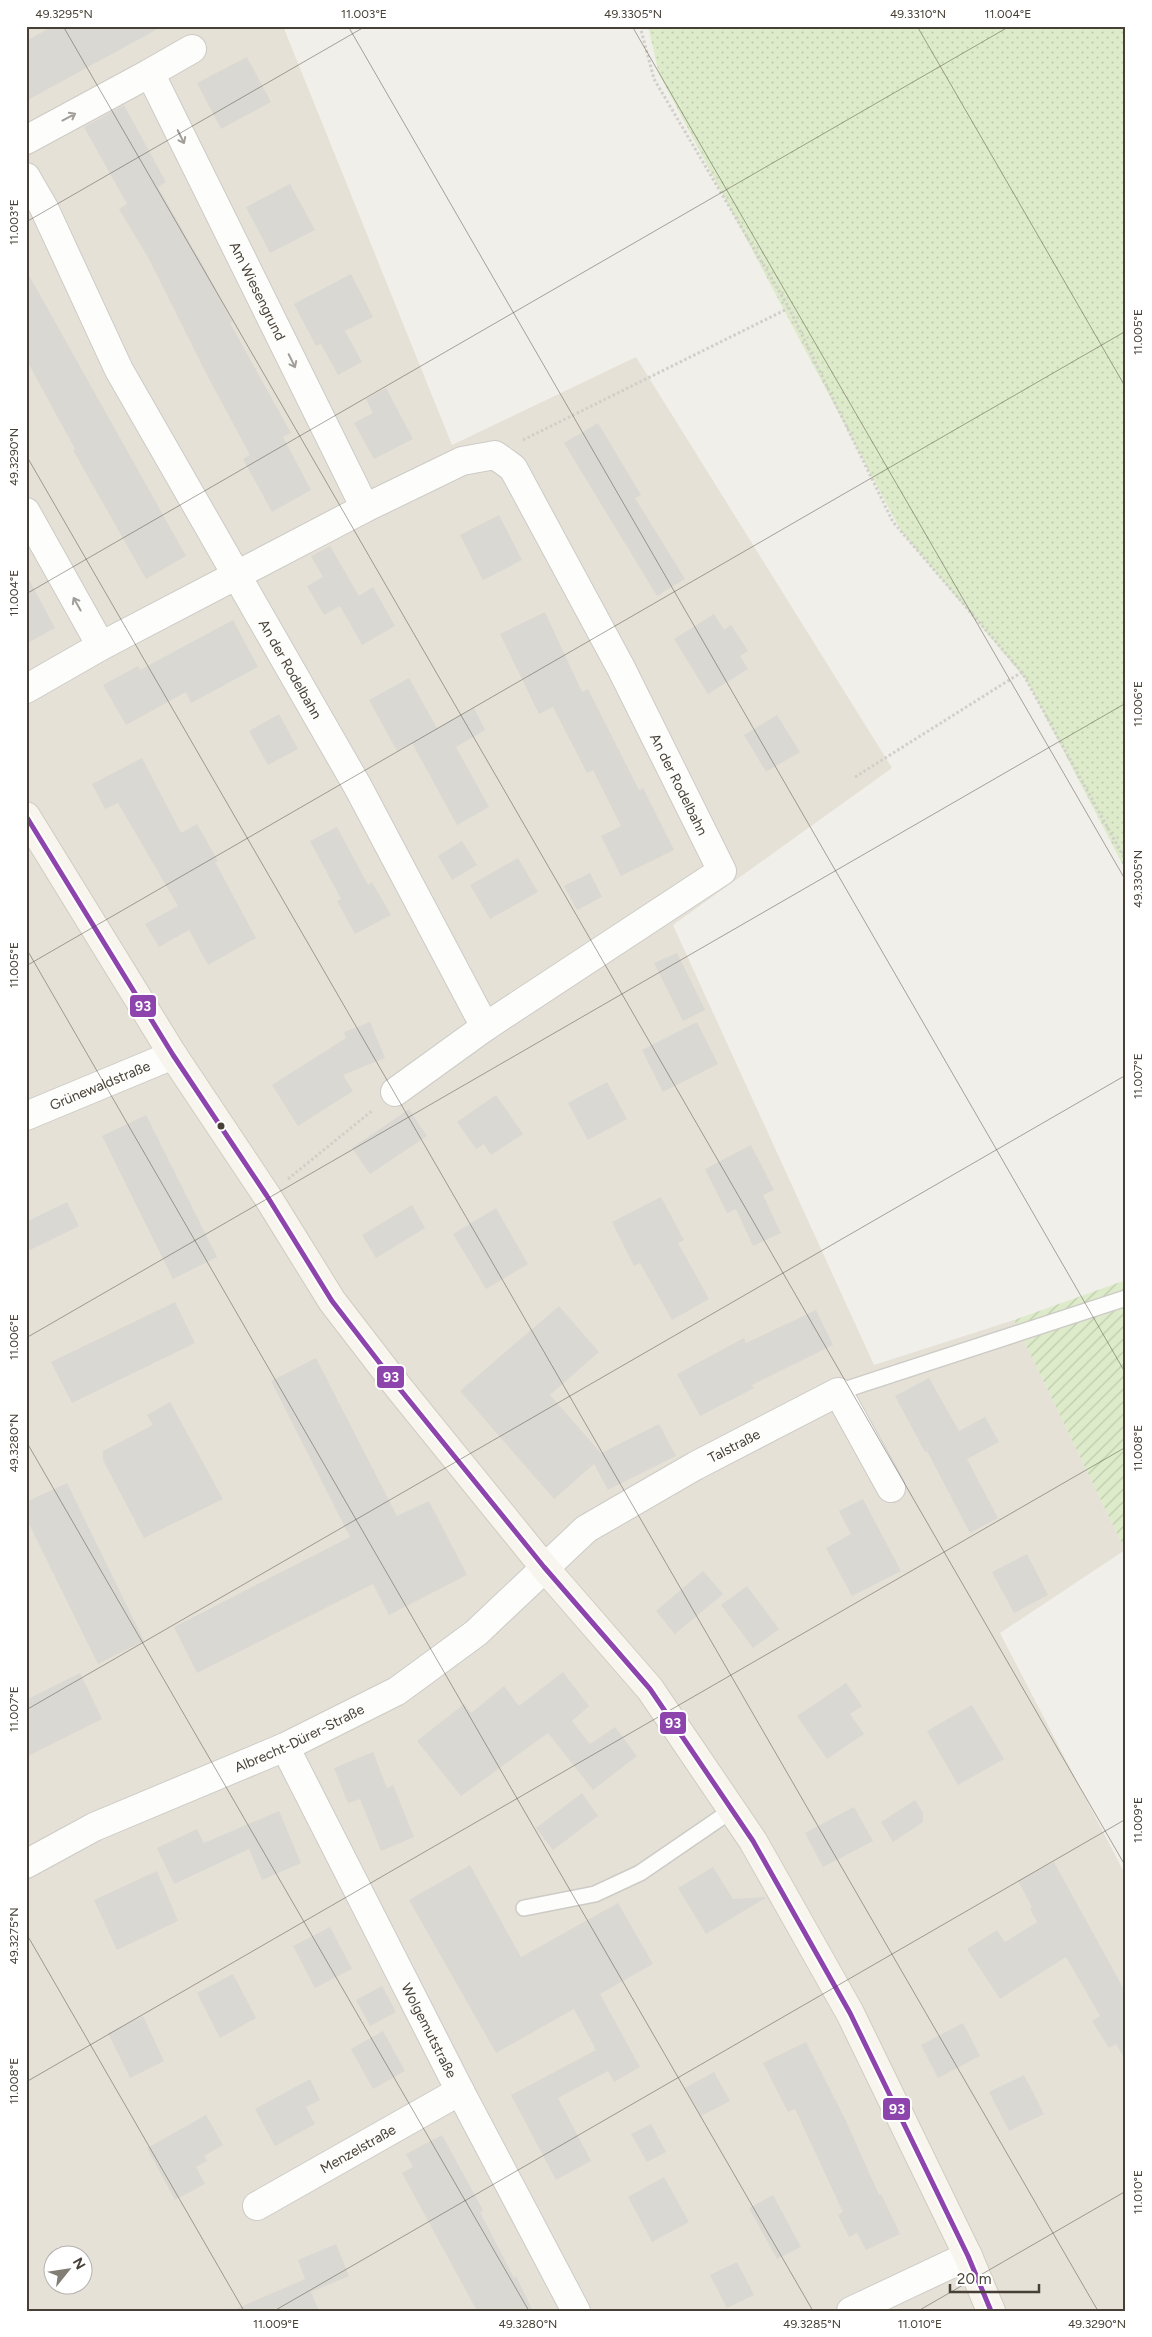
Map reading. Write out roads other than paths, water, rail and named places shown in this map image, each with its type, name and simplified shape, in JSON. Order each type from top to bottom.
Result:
[{"type":"main road","points":[[26,816],[173,1055],[267,1196],[332,1301],[399,1388],[544,1567],[650,1689],[753,1841],[850,2013],[968,2256],[991,2311]]},
{"type":"street","points":[[26,140],[192,50]]},
{"type":"street","name":"Am Wiesengrund","points":[[150,73],[365,508]]},
{"type":"street","points":[[26,178],[44,208],[119,370],[238,574]]},
{"type":"street","name":"An der Rodelbahn","points":[[365,508],[462,461],[495,454],[513,468],[621,668],[722,871],[485,1027],[395,1092]]},
{"type":"street","points":[[26,689],[101,646],[365,508]]},
{"type":"street","points":[[26,512],[101,646]]},
{"type":"street","name":"An der Rodelbahn","points":[[238,574],[358,787],[485,1027]]},
{"type":"street","name":"Grünewaldstraße","points":[[26,1116],[173,1055]]},
{"type":"street","points":[[838,1392],[891,1488]]},
{"type":"street","name":"Talstraße","points":[[544,1567],[586,1529],[695,1466],[838,1392]]},
{"type":"street","name":"Albrecht-Dürer-Straße","points":[[26,1864],[94,1827],[285,1747],[397,1691],[476,1633],[544,1567]]},
{"type":"street","name":"Wolgemutstraße","points":[[285,1747],[460,2091],[576,2311]]},
{"type":"street","name":"Menzelstraße","points":[[257,2206],[460,2091]]},
{"type":"street","points":[[851,2311],[968,2256]]},
{"type":"lane","points":[[838,1392],[1126,1298]]},
{"type":"lane","points":[[524,1908],[595,1894],[640,1874],[732,1810]]}]
